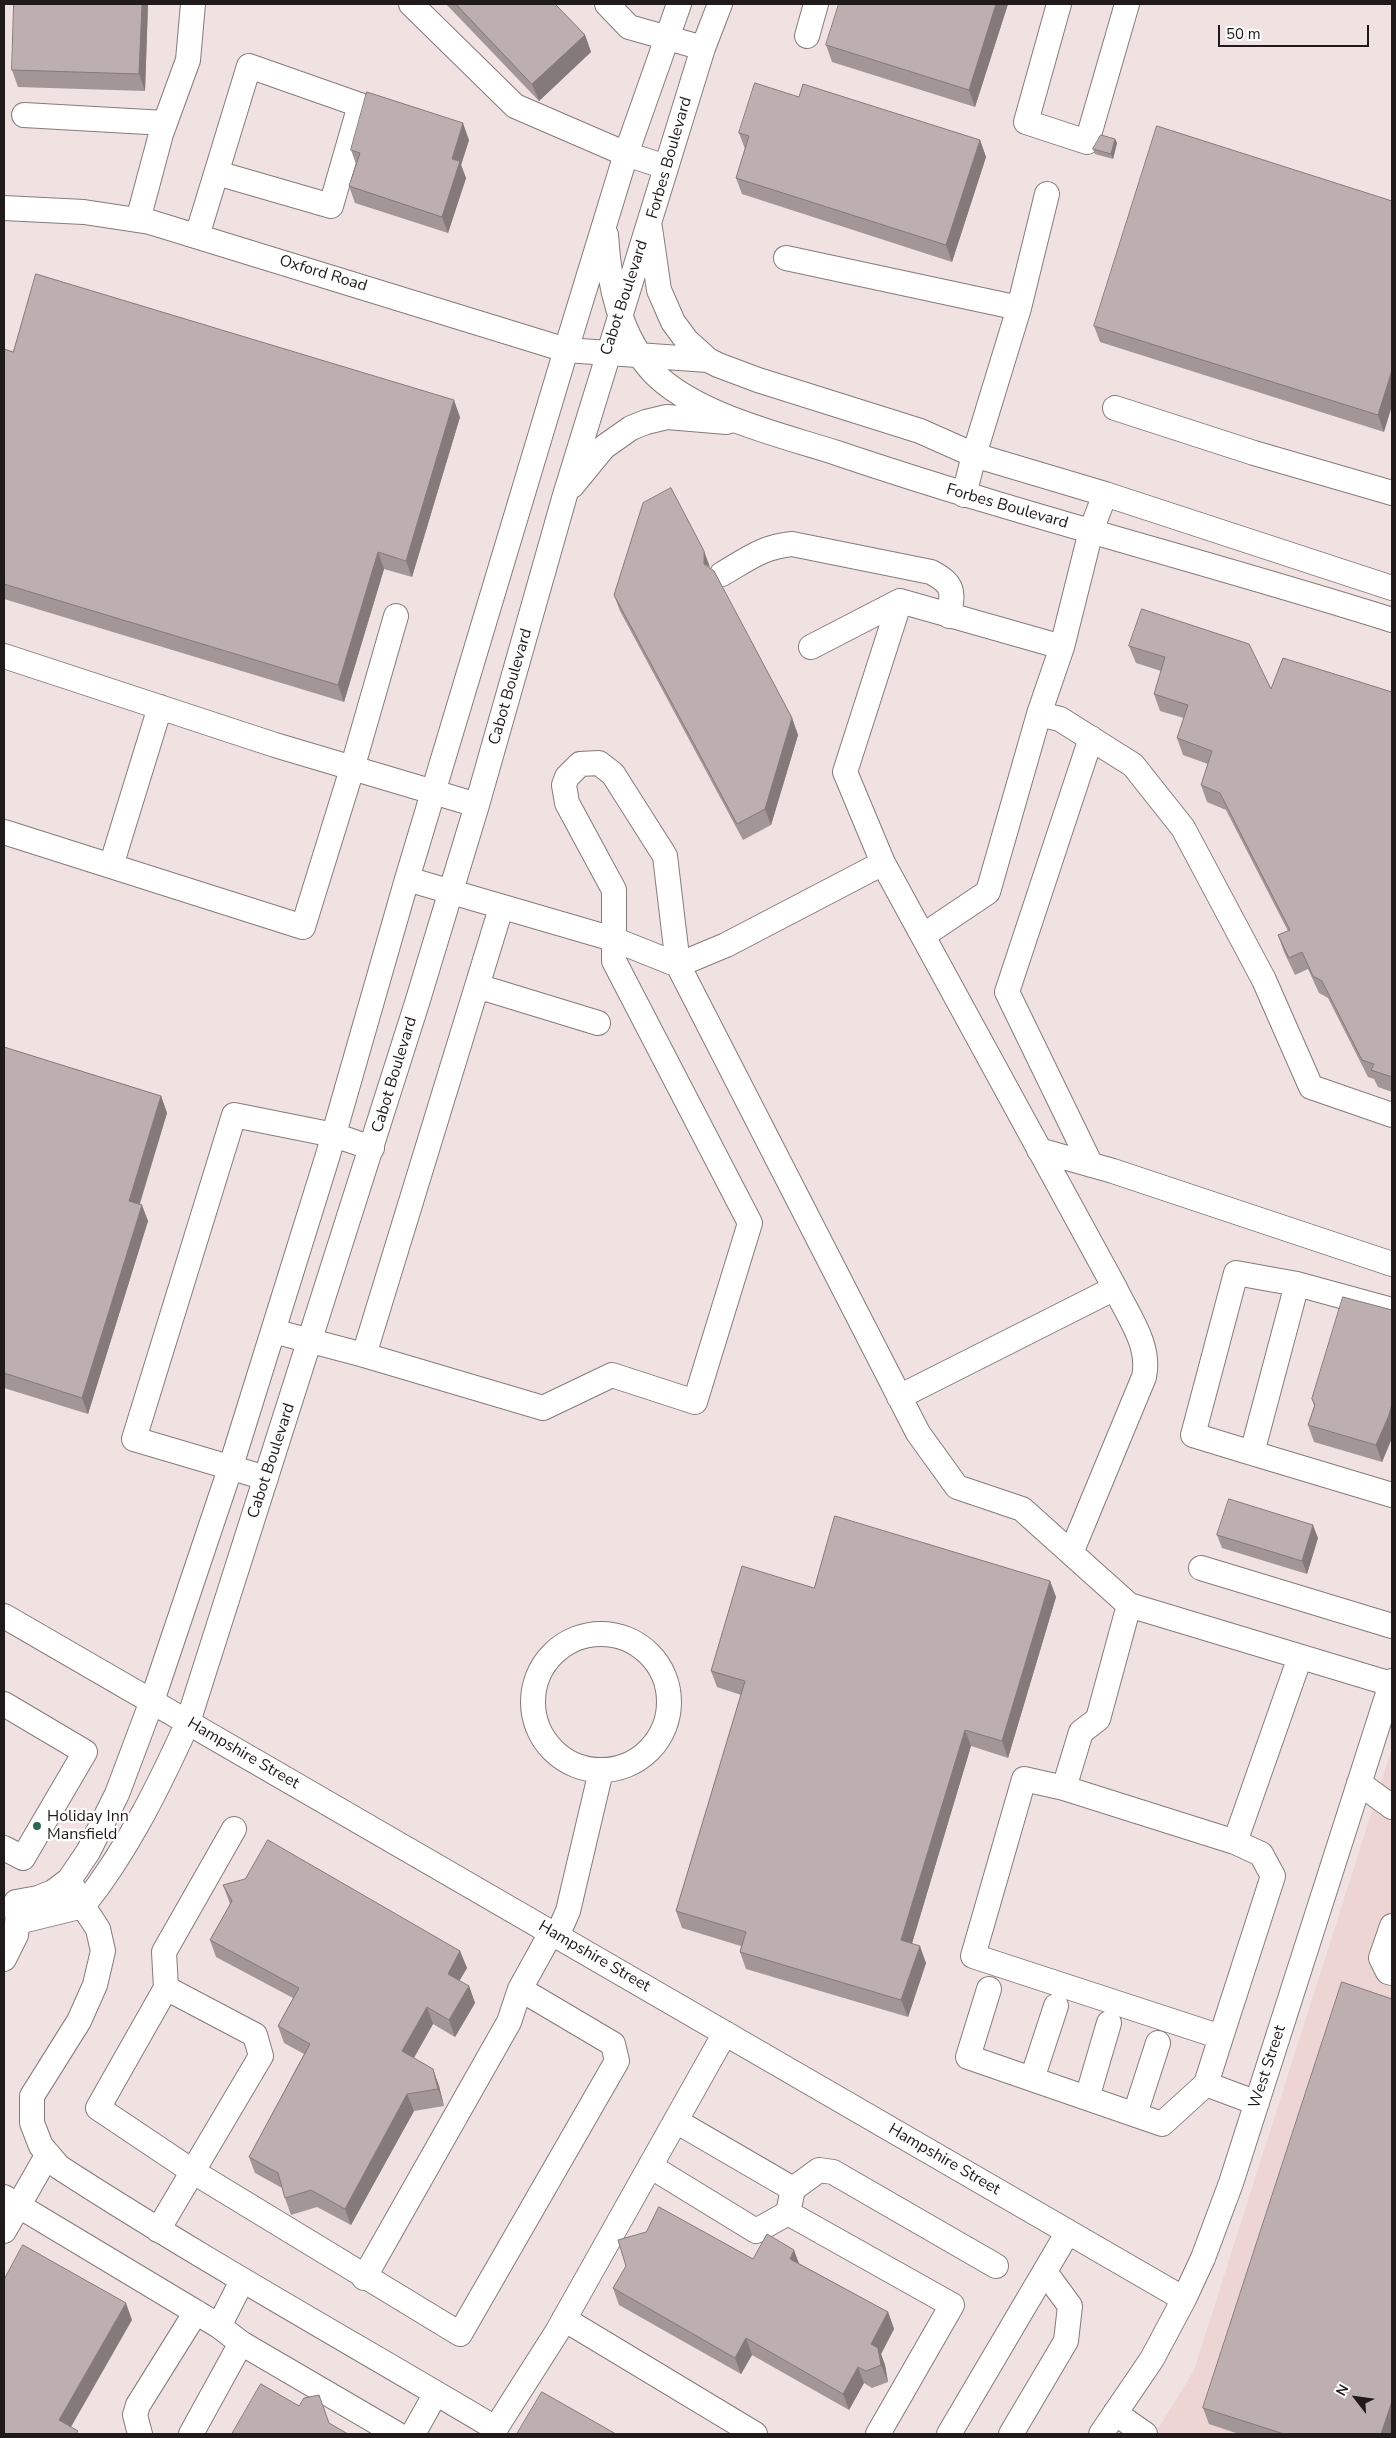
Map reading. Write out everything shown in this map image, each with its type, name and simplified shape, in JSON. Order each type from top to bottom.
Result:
[{"type":"street","points":[[138,220],[165,123],[188,60],[193,4]]},
{"type":"street","points":[[410,4],[515,106],[626,154],[666,167]]},
{"type":"street","points":[[607,4],[628,27],[703,48]]},
{"type":"street","name":"Forbes Boulevard","points":[[679,4],[626,154],[605,223],[611,276],[626,334],[640,356],[656,374],[692,401],[746,423],[964,495],[1392,620]]},
{"type":"street","name":"Forbes Boulevard","points":[[708,360],[687,341],[673,322],[666,307],[656,275],[650,220],[703,48],[720,4]]},
{"type":"street","points":[[807,36],[816,4]]},
{"type":"street","points":[[1059,4],[1026,122],[1087,142],[1127,4]]},
{"type":"street","points":[[197,236],[249,66],[360,105],[331,206],[217,173]]},
{"type":"street","points":[[24,115],[165,123]]},
{"type":"street","points":[[964,495],[974,455],[1019,308],[1047,194]]},
{"type":"street","name":"Oxford Road","points":[[4,208],[84,212],[138,220],[197,236],[566,350],[640,356]]},
{"type":"street","name":"Cabot Boulevard","points":[[83,1906],[108,1875],[165,1773],[188,1722],[372,1148],[451,893],[478,805],[565,495],[607,353],[650,220]]},
{"type":"street","points":[[11,1907],[16,1902],[38,1898],[54,1892],[69,1880],[88,1852],[118,1794],[152,1701],[230,1469],[334,1135],[407,879],[605,223]]},
{"type":"street","points":[[786,258],[1019,308]]},
{"type":"street","name":"Forbes Boulevard","points":[[640,356],[708,360],[758,380],[920,431],[974,455],[1105,494],[1392,588]]},
{"type":"street","points":[[1115,408],[1254,453],[1392,493]]},
{"type":"street","points":[[565,495],[604,446],[631,428],[646,422],[667,416],[746,423]]},
{"type":"street","points":[[924,935],[988,892],[1039,714],[1062,647],[1091,532],[1105,494]]},
{"type":"street","points":[[722,574],[761,550],[771,546],[792,544],[931,572],[946,580],[953,592],[950,616]]},
{"type":"street","points":[[811,647],[900,601],[1062,647]]},
{"type":"street","points":[[900,601],[844,772],[883,863],[1115,1288],[1145,1350],[1147,1363],[1144,1377],[1071,1553]]},
{"type":"street","points":[[4,832],[303,927],[352,769],[396,616]]},
{"type":"street","points":[[4,656],[352,769],[478,805]]},
{"type":"street","points":[[111,866],[160,707]]},
{"type":"street","points":[[1039,714],[1060,719],[1134,765],[1183,828],[1264,980],[1311,1087],[1392,1115]]},
{"type":"street","points":[[1091,738],[1007,992],[1091,1165]]},
{"type":"street","points":[[273,1331],[364,1355],[543,1408],[612,1375],[694,1402],[750,1222],[614,961],[614,890],[564,794],[567,777],[580,764],[589,762],[607,767],[665,856],[678,965],[918,1433],[956,1486],[1022,1509],[1129,1605],[1392,1683]]},
{"type":"street","points":[[407,879],[501,908],[613,939],[678,965],[726,945],[883,863]]},
{"type":"street","points":[[364,1355],[501,908]]},
{"type":"street","points":[[478,986],[598,1023]]},
{"type":"street","points":[[266,1478],[230,1469],[134,1439],[234,1115],[334,1135],[372,1148]]},
{"type":"street","points":[[1040,1150],[1392,1264]]},
{"type":"street","points":[[1392,1310],[1297,1284],[1236,1273],[1192,1435],[1392,1495]]},
{"type":"street","points":[[1252,1453],[1297,1284]]},
{"type":"street","points":[[899,1397],[1115,1288]]},
{"type":"street","points":[[1201,1568],[1392,1626]]},
{"type":"street","points":[[1064,1788],[1081,1732],[1098,1719],[1129,1605]]},
{"type":"street","name":"Hampshire Street","points":[[4,1616],[1184,2299]]},
{"type":"street","points":[[591,1634],[608,1634],[625,1638],[640,1646],[653,1658],[662,1672],[668,1689],[669,1706],[666,1723],[648,1752],[634,1762],[618,1769],[601,1771],[584,1769],[568,1763],[554,1753],[540,1732],[532,1708],[533,1690],[538,1674],[554,1654],[575,1639],[591,1634]]},
{"type":"street","points":[[1235,1842],[1300,1657]]},
{"type":"street","name":"West Street","points":[[1100,2434],[1152,2359],[1184,2299],[1203,2258],[1225,2200],[1257,2103],[1392,1683]]},
{"type":"street","points":[[4,1704],[85,1752],[23,1858],[4,1848]]},
{"type":"street","points":[[364,2278],[509,2022],[520,1989],[568,1911],[601,1771]]},
{"type":"street","points":[[989,1989],[968,2057],[1162,2124],[1206,2084],[1273,1876],[1261,1854],[1235,1842],[1064,1788],[1024,1779],[973,1956],[1221,2037]]},
{"type":"street","points":[[1360,1783],[1392,1807]]},
{"type":"street","points":[[234,1829],[164,1952],[166,1988],[98,2108],[192,2171],[364,2278],[460,2334],[617,2062],[613,2044],[520,1989]]},
{"type":"street","points":[[69,1880],[98,1929],[103,1952],[95,1985],[79,2021],[32,2096],[32,2123],[41,2146],[58,2167],[242,2281],[314,2320],[436,2393],[493,2431],[564,2318],[725,2033]]},
{"type":"street","points":[[11,1907],[22,1921],[83,1906]]},
{"type":"street","points":[[4,1959],[16,1934],[11,1907]]},
{"type":"street","points":[[1392,1926],[1381,1958],[1388,1972],[1392,1973]]},
{"type":"street","points":[[158,2230],[261,2056],[255,2035],[166,1988]]},
{"type":"street","points":[[1032,2079],[1056,2006]]},
{"type":"street","points":[[1087,2098],[1109,2024]]},
{"type":"street","points":[[1135,2114],[1158,2043]]},
{"type":"street","points":[[1206,2084],[1257,2103]]},
{"type":"street","points":[[676,2121],[792,2189]]},
{"type":"street","points":[[4,2231],[11,2201],[48,2154]]},
{"type":"street","points":[[650,2166],[756,2231],[788,2213]]},
{"type":"street","points":[[788,2213],[792,2189],[820,2170],[833,2172],[996,2266]]},
{"type":"street","points":[[11,2201],[219,2326],[241,2343],[397,2434]]},
{"type":"street","points":[[788,2213],[952,2305],[878,2434]]},
{"type":"street","points":[[949,2434],[1068,2232]]},
{"type":"street","points":[[1011,2434],[1066,2341],[1070,2306],[1045,2272]]},
{"type":"street","points":[[219,2326],[242,2281]]},
{"type":"street","points":[[140,2434],[135,2415],[138,2405],[196,2312]]},
{"type":"street","points":[[564,2318],[756,2434]]},
{"type":"street","points":[[191,2434],[241,2343]]},
{"type":"street","points":[[413,2434],[436,2393]]},
{"type":"street","points":[[1115,2413],[1145,2434]]},
{"type":"shaded area","points":[[1392,1748],[1392,2434],[1155,2434],[1194,2370]]},
{"type":"building","points":[[14,4],[142,4],[139,74],[12,70]]},
{"type":"building","points":[[456,4],[555,4],[585,35],[532,84]]},
{"type":"building","points":[[839,4],[996,4],[969,90],[826,45]]},
{"type":"building","points":[[755,83],[799,97],[803,84],[980,140],[946,245],[736,178],[749,136],[739,133]]},
{"type":"building","points":[[367,92],[463,123],[452,159],[460,161],[442,217],[349,186],[360,153],[351,150]]},
{"type":"building","points":[[1157,126],[1392,201],[1392,370],[1378,415],[1094,326]]},
{"type":"building","points":[[1101,135],[1115,139],[1111,154],[1093,149]]},
{"type":"building","points":[[36,274],[454,400],[406,561],[378,552],[338,685],[4,584],[4,349],[13,352]]},
{"type":"building","points":[[671,488],[704,551],[704,564],[714,571],[792,718],[765,809],[737,824],[614,595],[643,503]]},
{"type":"building","points":[[1142,609],[1249,644],[1271,689],[1283,658],[1392,692],[1392,1077],[1371,1070],[1374,1064],[1362,1060],[1322,981],[1313,976],[1302,952],[1289,958],[1278,935],[1290,930],[1220,793],[1201,785],[1212,751],[1177,738],[1188,705],[1154,694],[1165,657],[1129,646]]},
{"type":"building","points":[[4,1047],[161,1096],[129,1201],[142,1205],[82,1398],[4,1373]]},
{"type":"building","points":[[1343,1297],[1392,1310],[1392,1404],[1376,1445],[1308,1425],[1315,1405],[1312,1399]]},
{"type":"building","points":[[1229,1499],[1313,1525],[1302,1561],[1217,1535]]},
{"type":"building","points":[[835,1516],[1050,1581],[1002,1741],[965,1730],[901,1940],[920,1946],[901,2000],[740,1952],[746,1932],[676,1911],[745,1681],[711,1671],[742,1566],[814,1588]]},
{"type":"building","points":[[268,1840],[460,1951],[448,1974],[469,1986],[449,2020],[427,2007],[402,2051],[433,2069],[438,2089],[407,2094],[345,2209],[311,2190],[285,2198],[278,2173],[249,2157],[310,2044],[278,2026],[299,1988],[210,1940],[232,1901],[223,1885],[245,1879]]},
{"type":"building","points":[[1342,1982],[1392,1999],[1392,2401],[1381,2434],[1284,2434],[1203,2408]]},
{"type":"building","points":[[659,2207],[753,2259],[767,2234],[794,2250],[790,2259],[888,2312],[871,2344],[878,2348],[881,2365],[866,2371],[858,2367],[843,2394],[746,2338],[735,2358],[613,2288],[626,2266],[618,2240],[646,2232]]},
{"type":"building","points":[[23,2245],[126,2303],[59,2420],[78,2431],[76,2434],[4,2434],[4,2280]]},
{"type":"building","points":[[261,2384],[299,2406],[304,2398],[319,2395],[329,2423],[348,2434],[232,2434]]},
{"type":"building","points":[[542,2392],[616,2434],[517,2434]]},
{"type":"place","name":"Holiday Inn Mansfield","points":[[37,1826]]}]
